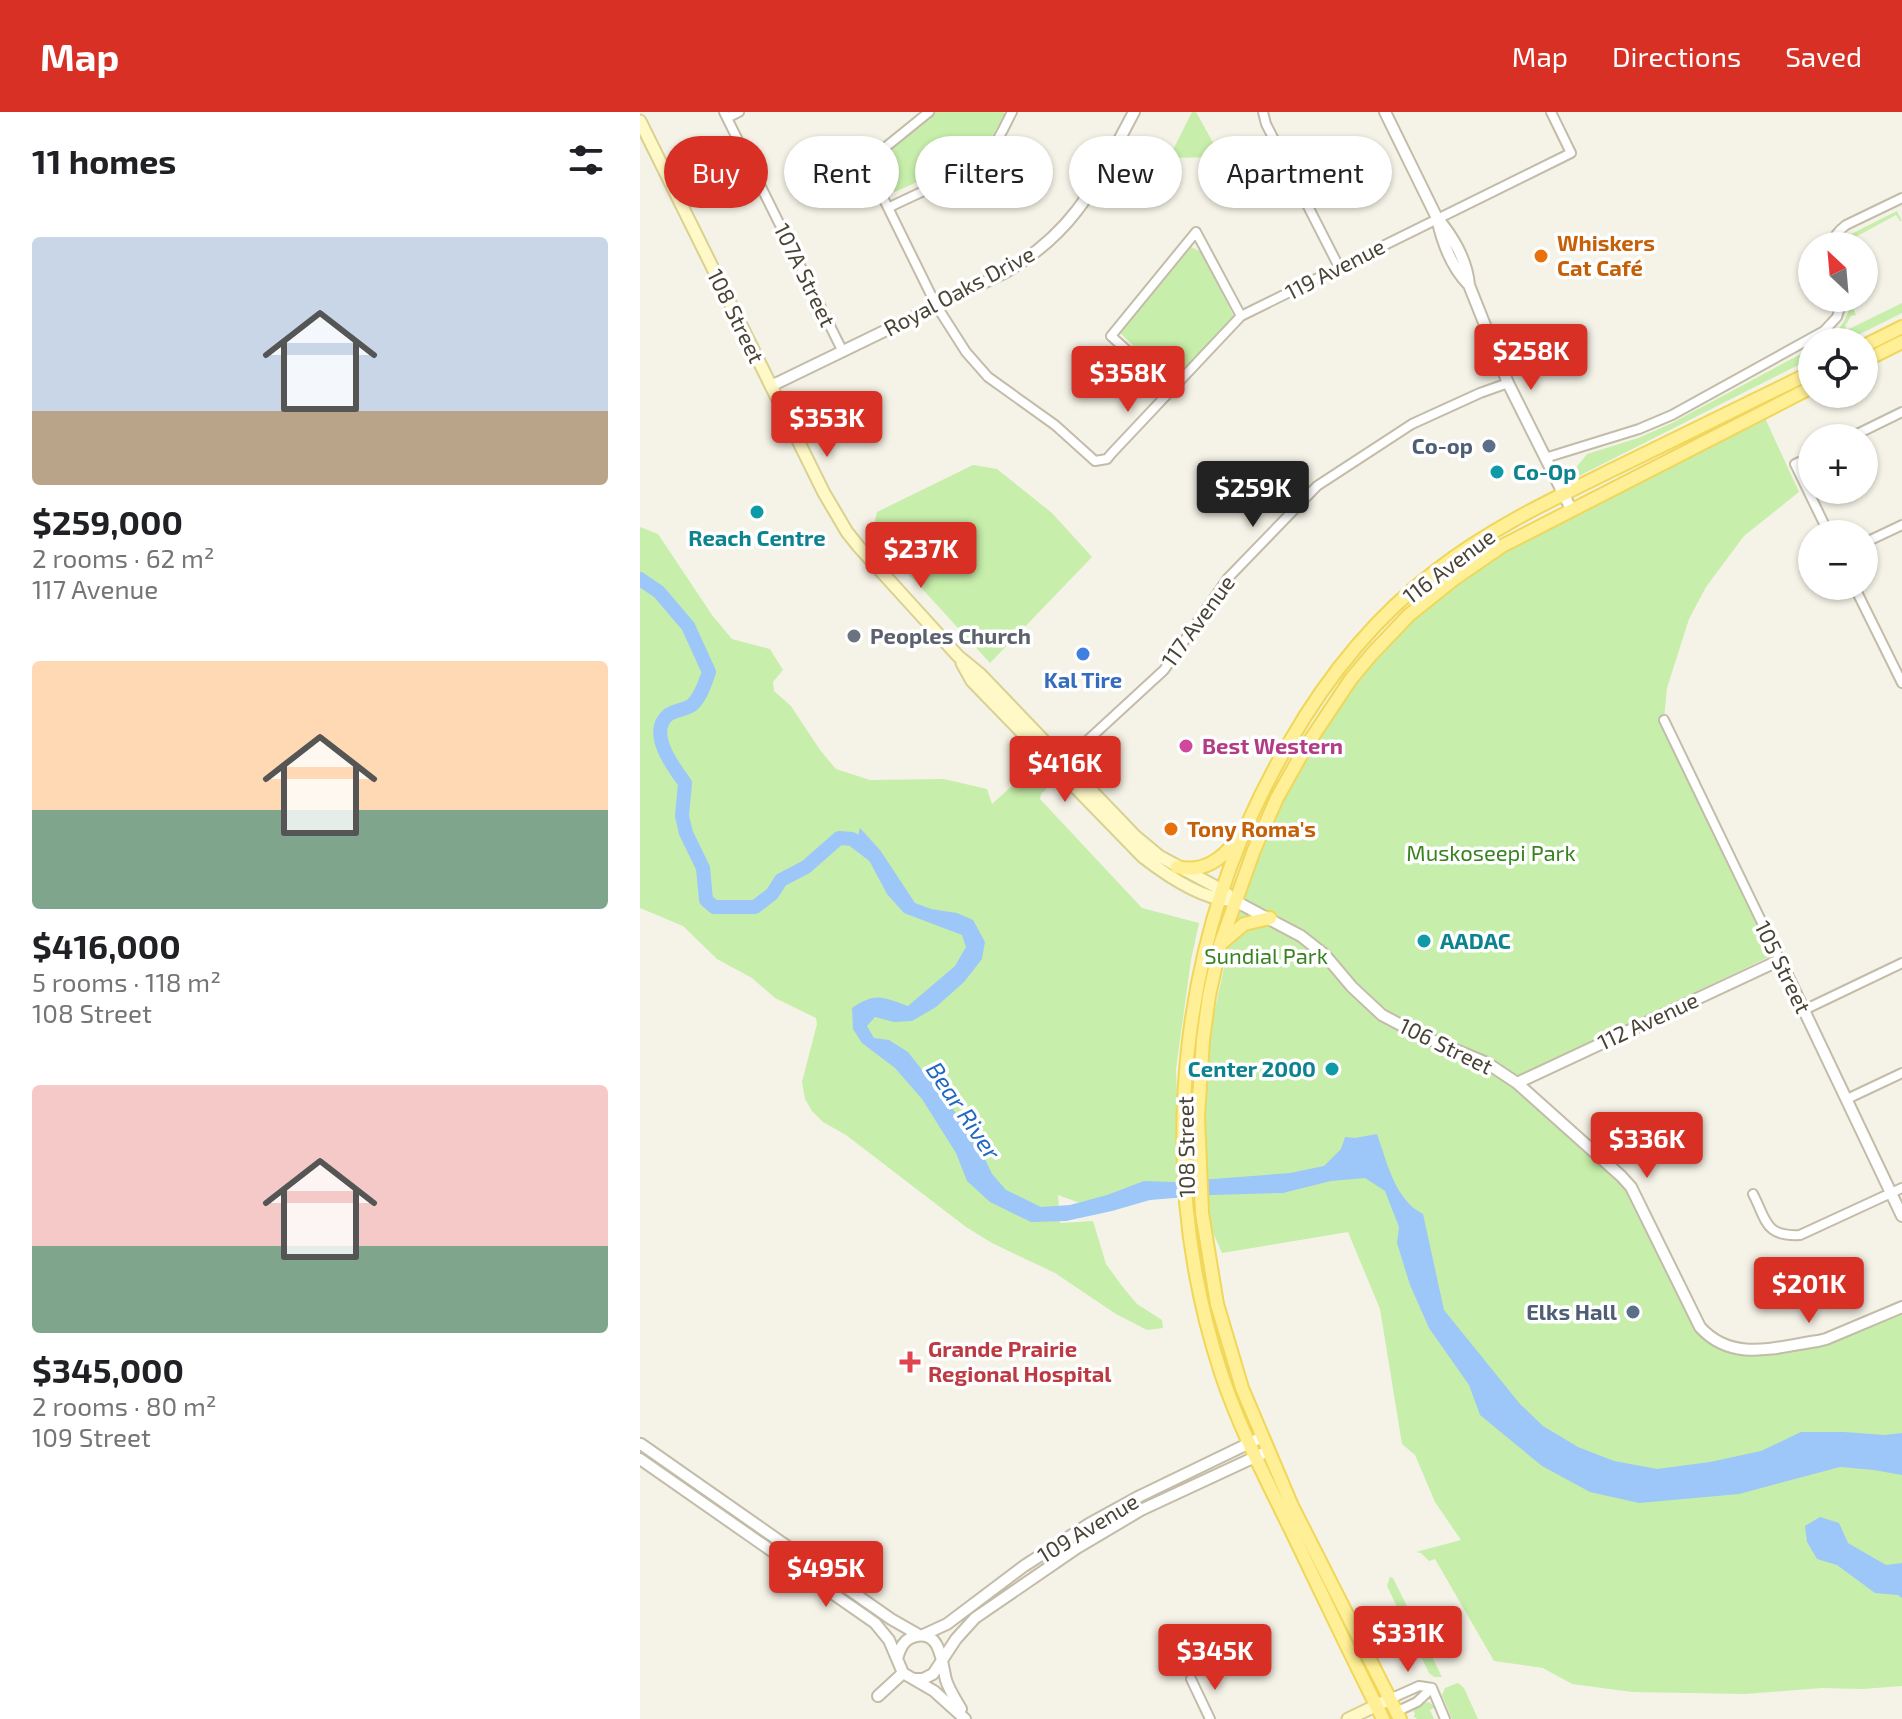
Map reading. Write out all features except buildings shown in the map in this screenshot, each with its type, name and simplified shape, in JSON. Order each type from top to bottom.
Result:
[{"type":"main road","name":"108 Street","points":[[640,121],[824,493],[847,532],[958,656],[980,674],[1143,857],[1167,876],[1220,895]]},
{"type":"main road","points":[[1878,339],[1902,327]]},
{"type":"main road","points":[[1878,354],[1902,342]]},
{"type":"main road","name":"116 Avenue","points":[[1220,895],[1268,779],[1306,715],[1343,662],[1414,589],[1457,555],[1496,530],[1798,379]]},
{"type":"main road","name":"116 Avenue","points":[[1235,901],[1259,837],[1291,771],[1336,700],[1371,655],[1409,615],[1502,546],[1798,394]]},
{"type":"main road","name":"108 Street","points":[[1060,766],[1159,856],[1220,895]]},
{"type":"main road","points":[[1177,867],[1199,868],[1215,862],[1244,832]]},
{"type":"main road","name":"108 Street","points":[[1220,895],[1204,948],[1192,1016],[1185,1083],[1184,1167],[1194,1261],[1213,1347],[1248,1443],[1382,1719]]},
{"type":"main road","points":[[1220,895],[1235,901]]},
{"type":"main road","name":"108 Street","points":[[1235,901],[1220,945],[1209,996],[1198,1116],[1202,1213],[1212,1279],[1226,1338],[1262,1437],[1311,1545],[1398,1715]]},
{"type":"main road","points":[[1220,945],[1244,924],[1270,918]]},
{"type":"main road","points":[[1348,1719],[1390,1699]]},
{"type":"main road","points":[[1382,1719],[1398,1715]]},
{"type":"street","points":[[726,115],[739,112]]},
{"type":"street","points":[[899,136],[929,112]]},
{"type":"street","points":[[899,202],[978,161],[992,147],[1012,112]]},
{"type":"street","name":"Royal Oaks Drive","points":[[771,386],[1022,262],[1060,232],[1077,213],[1134,112]]},
{"type":"street","points":[[1263,112],[1266,124],[1339,267]]},
{"type":"street","points":[[1385,112],[1437,218],[1450,232],[1508,383],[1571,509]]},
{"type":"street","name":"119 Avenue","points":[[936,305],[966,352],[988,377],[1055,425],[1095,461],[1107,459],[1241,316],[1571,153],[1551,112]]},
{"type":"street","name":"107A Street","points":[[726,115],[843,352]]},
{"type":"street","points":[[1837,232],[1902,198]]},
{"type":"street","points":[[888,208],[936,305]]},
{"type":"street","points":[[1172,391],[1111,336],[1196,232],[1241,316]]},
{"type":"street","points":[[1545,458],[1639,429],[1694,403],[1815,337],[1830,326],[1839,312]]},
{"type":"street","name":"117 Avenue","points":[[1060,766],[1164,670],[1228,578],[1317,486],[1412,424],[1508,383]]},
{"type":"street","points":[[1878,424],[1902,412]]},
{"type":"street","points":[[1878,536],[1902,525]]},
{"type":"street","points":[[1861,600],[1902,683]]},
{"type":"street","name":"105 Street","points":[[1664,720],[1902,1216]]},
{"type":"street","name":"106 Street","points":[[1235,901],[1301,936],[1325,955],[1352,987],[1382,1015],[1422,1036],[1487,1063],[1517,1083],[1631,1187],[1700,1327],[1717,1342],[1741,1350],[1826,1339],[1902,1307]]},
{"type":"street","name":"112 Avenue","points":[[1517,1083],[1780,960]]},
{"type":"street","points":[[1804,1010],[1902,963]]},
{"type":"street","points":[[1847,1099],[1902,1073]]},
{"type":"street","points":[[1753,1194],[1771,1230],[1782,1236],[1800,1235],[1902,1188]]},
{"type":"street","name":"109 Avenue","points":[[921,1635],[947,1624],[1024,1566],[1089,1524],[1262,1437]]},
{"type":"street","points":[[641,1444],[882,1612],[935,1643],[947,1682],[966,1719]]},
{"type":"street","name":"109 Avenue","points":[[942,1659],[961,1631],[975,1618],[1064,1556],[1141,1510],[1268,1451]]},
{"type":"street","points":[[640,1459],[867,1616],[886,1635],[903,1673],[944,1699],[966,1719]]},
{"type":"street","points":[[897,1659],[905,1641],[921,1635]]},
{"type":"street","points":[[916,1679],[933,1674],[942,1659]]},
{"type":"street","points":[[878,1696],[903,1673]]},
{"type":"street","points":[[1191,1679],[1210,1719]]},
{"type":"street","points":[[1390,1699],[1419,1686],[1432,1688]]},
{"type":"street","points":[[1398,1715],[1432,1688]]},
{"type":"street","points":[[1432,1688],[1445,1719]]},
{"type":"green space","points":[[935,112],[1004,112],[992,136],[915,136],[915,183],[899,190],[899,144]]},
{"type":"green space","points":[[1192,112],[1196,112],[1209,136],[1198,136],[1198,157],[1182,158],[1180,136]]},
{"type":"green space","points":[[1897,211],[1902,221],[1896,215],[1865,232],[1856,232]]},
{"type":"green space","points":[[1191,247],[1202,252],[1235,319],[1177,380],[1169,380],[1120,333]]},
{"type":"green space","points":[[1902,303],[1902,313],[1872,328],[1851,328]]},
{"type":"green space","points":[[1848,312],[1855,312],[1856,315],[1851,316],[1846,328],[1839,328]]},
{"type":"green space","points":[[1798,356],[1798,365],[1571,478],[1570,475],[1587,454],[1638,438]]},
{"type":"green space","name":"Muskoseepi Park","points":[[1765,418],[1798,490],[1744,536],[1706,587],[1689,619],[1667,688],[1664,719],[1783,950],[1506,1083],[1606,1154],[1622,1169],[1662,1241],[1696,1319],[1728,1345],[1754,1347],[1835,1337],[1902,1307],[1902,1686],[1745,1694],[1632,1692],[1572,1684],[1543,1668],[1494,1661],[1435,1559],[1429,1561],[1416,1552],[1461,1540],[1435,1502],[1415,1455],[1402,1444],[1380,1309],[1348,1232],[1222,1253],[1211,1228],[1204,1161],[1206,1062],[1243,878],[1254,850],[1336,700],[1431,597],[1571,509]]},
{"type":"green space","points":[[973,465],[997,469],[1052,513],[1092,557],[990,663],[872,534],[877,512]]},
{"type":"green space","points":[[640,527],[658,534],[712,615],[732,639],[770,649],[783,670],[773,682],[774,691],[791,706],[836,769],[870,780],[944,779],[987,789],[992,804],[1014,784],[1012,741],[1051,784],[1040,799],[1142,908],[1199,923],[1176,1069],[1180,1190],[1096,1209],[1058,1195],[1060,1223],[1093,1221],[1106,1264],[1137,1304],[1162,1320],[1163,1328],[1147,1330],[1116,1314],[1055,1273],[992,1243],[966,1227],[846,1135],[823,1122],[805,1099],[802,1082],[816,1018],[775,998],[752,978],[717,959],[683,926],[640,908]]},
{"type":"green space","points":[[1390,1577],[1442,1677],[1429,1673],[1387,1586]]},
{"type":"green space","points":[[1458,1683],[1464,1688],[1478,1719],[1452,1719],[1442,1695],[1445,1688]]},
{"type":"green space","points":[[1429,1702],[1435,1707],[1430,1710],[1434,1719],[1414,1717],[1416,1708]]},
{"type":"water","points":[[860,828],[880,850],[915,903],[973,920],[985,942],[982,959],[964,982],[936,1007],[912,1021],[894,1022],[875,1017],[867,1026],[874,1038],[889,1040],[908,1052],[974,1136],[976,1143],[989,1146],[990,1154],[985,1159],[992,1174],[1006,1190],[1041,1207],[1070,1205],[1144,1181],[1173,1182],[1290,1173],[1324,1166],[1341,1149],[1345,1137],[1377,1134],[1399,1190],[1413,1208],[1423,1214],[1444,1310],[1520,1404],[1543,1426],[1578,1447],[1614,1461],[1657,1469],[1761,1451],[1801,1432],[1902,1433],[1902,1475],[1840,1467],[1739,1494],[1639,1503],[1590,1492],[1542,1466],[1480,1415],[1469,1385],[1429,1328],[1410,1285],[1397,1243],[1399,1227],[1385,1191],[1365,1178],[1331,1181],[1283,1193],[1150,1200],[1066,1221],[1031,1222],[990,1202],[967,1181],[956,1153],[922,1099],[895,1068],[862,1043],[853,1029],[852,1008],[873,998],[908,1006],[955,966],[966,947],[962,935],[904,913],[887,894],[870,862],[855,847]]},
{"type":"water","points":[[1820,1517],[1839,1523],[1848,1543],[1886,1565],[1902,1563],[1902,1598],[1875,1593],[1837,1565],[1817,1559],[1807,1542],[1805,1526]]},
{"type":"waterway","name":"Bear River","points":[[640,579],[659,592],[688,626],[709,672],[695,702],[668,715],[660,731],[664,750],[685,783],[682,816],[686,833],[703,868],[706,900],[714,907],[755,907],[772,894],[781,880],[806,867],[839,838],[852,839],[869,852]]},
{"type":"place","name":"Whiskers Cat Café","points":[[1541,256]]},
{"type":"place","name":"Co-op","points":[[1489,446]]},
{"type":"place","name":"Co-Op","points":[[1497,472]]},
{"type":"place","name":"Reach Centre","points":[[757,512]]},
{"type":"place","name":"Peoples Church","points":[[854,636]]},
{"type":"place","name":"Kal Tire","points":[[1083,654]]},
{"type":"place","name":"Best Western","points":[[1186,746]]},
{"type":"place","name":"Tony Roma's","points":[[1171,829]]},
{"type":"place","name":"AADAC","points":[[1424,941]]},
{"type":"place","name":"Center 2000","points":[[1332,1069]]},
{"type":"place","name":"Elks Hall","points":[[1633,1312]]},
{"type":"place","name":"Grande Prairie Regional Hospital","points":[[910,1362]]},
{"type":"park label","name":"Sundial Park","points":[[1266,956]]}]
